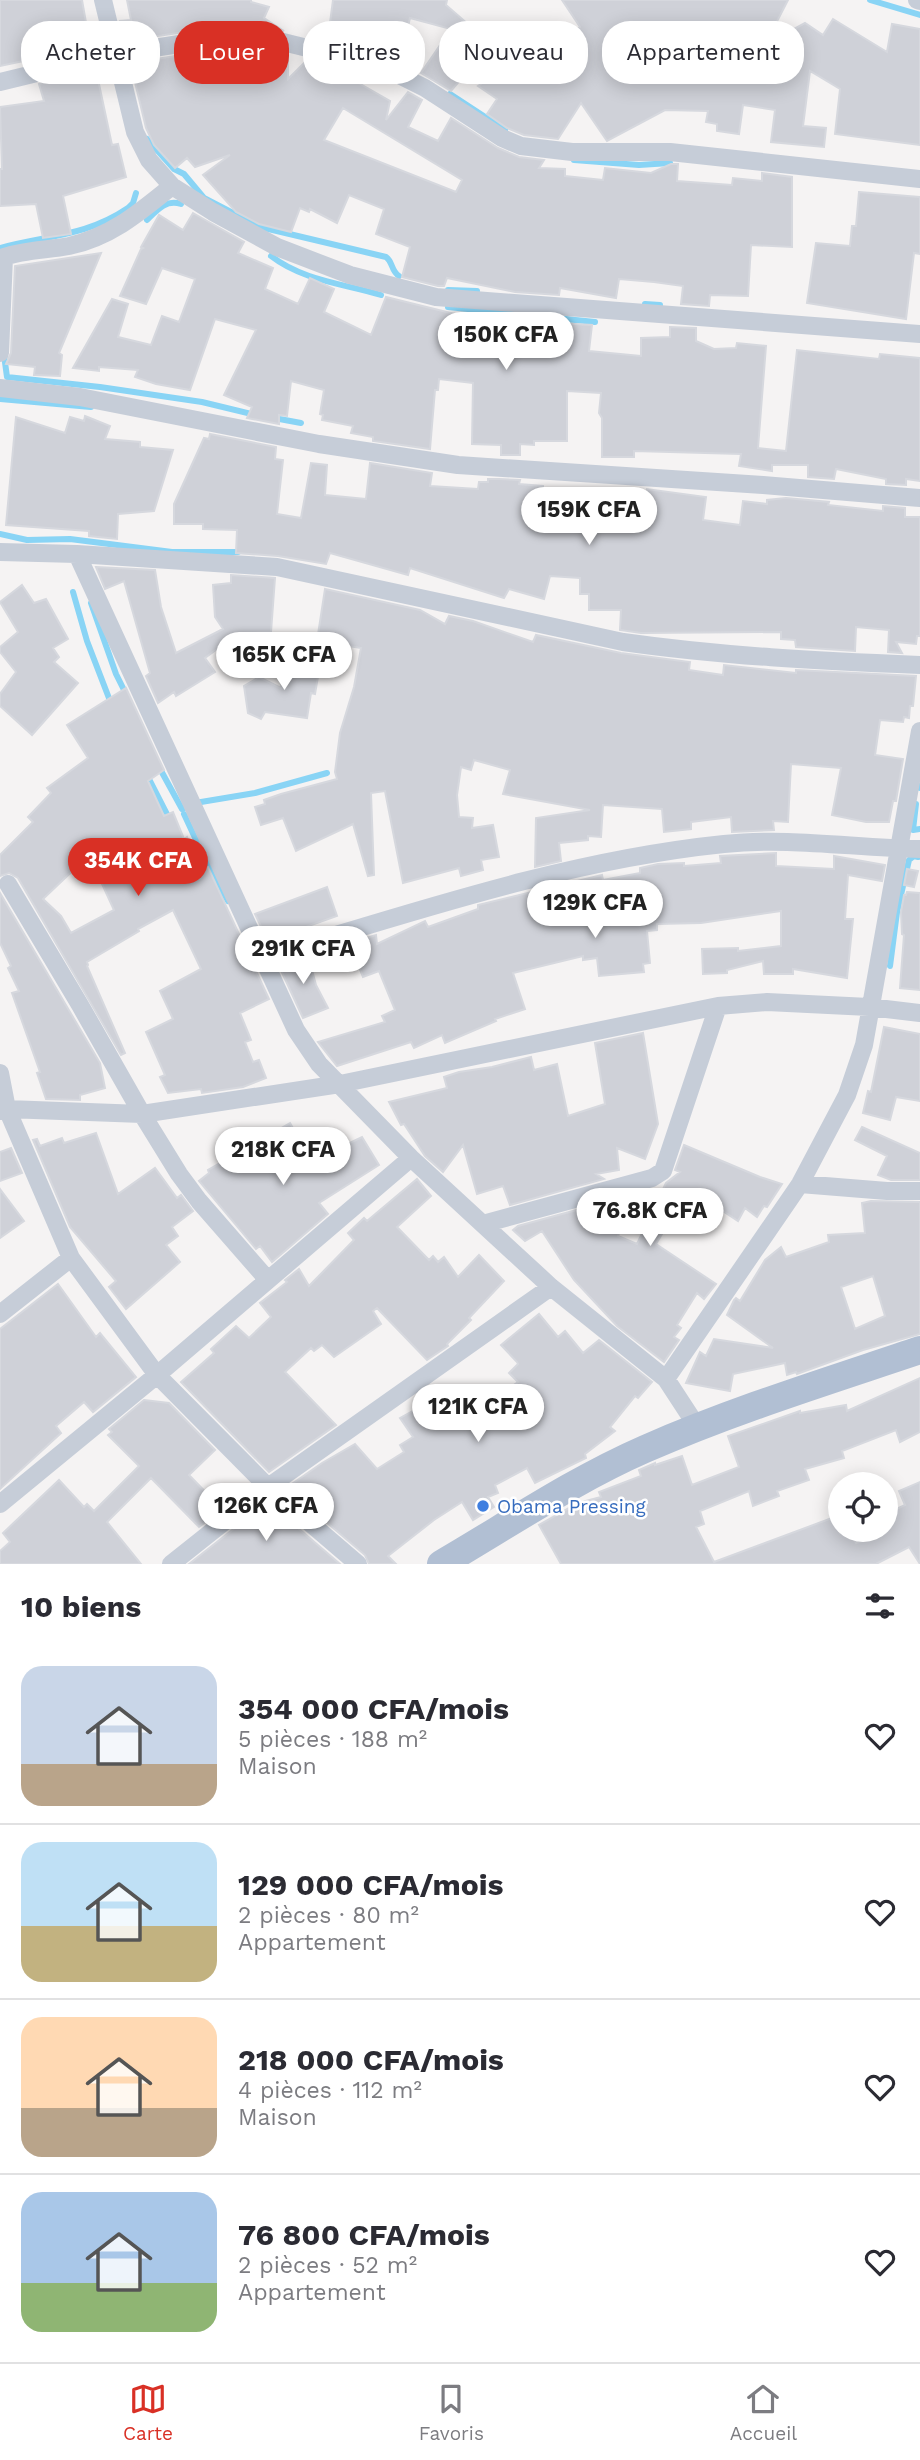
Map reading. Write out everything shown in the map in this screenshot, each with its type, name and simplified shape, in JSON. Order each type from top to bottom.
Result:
[{"type":"main road","points":[[441,1564],[596,1473],[645,1449],[746,1408],[920,1350]]},
{"type":"street","points":[[103,0],[108,21]]},
{"type":"street","points":[[160,47],[218,38],[249,38],[283,42],[368,63],[425,88],[502,138],[521,146],[572,152],[670,152],[920,179]]},
{"type":"street","points":[[0,82],[21,77]]},
{"type":"street","points":[[123,84],[135,132],[149,160],[173,186],[213,212],[277,247],[350,275],[436,297],[920,334]]},
{"type":"street","points":[[0,353],[4,257],[69,246],[110,232],[173,186]]},
{"type":"street","points":[[0,388],[80,397],[319,444],[458,465],[792,487],[920,499]]},
{"type":"street","points":[[0,552],[77,554],[277,567],[623,642],[822,661],[920,665]]},
{"type":"street","points":[[77,554],[296,1030],[319,1065],[411,1158],[551,1287],[666,1379],[698,1428]]},
{"type":"street","points":[[666,1379],[800,1184],[848,1095],[864,1045],[920,731]]},
{"type":"street","points":[[263,957],[465,897],[622,857],[727,843],[789,841],[920,849]]},
{"type":"street","points":[[8,884],[142,1114],[199,1201],[267,1279]]},
{"type":"street","points":[[4,1110],[142,1114],[340,1084],[718,1006],[767,1002],[869,1007],[920,1013]]},
{"type":"street","points":[[483,1224],[652,1178],[663,1171],[718,1006]]},
{"type":"street","points":[[0,1073],[4,1110],[71,1258],[157,1375],[268,1487],[358,1564]]},
{"type":"street","points":[[0,1504],[157,1375],[411,1158]]},
{"type":"street","points":[[800,1184],[920,1191]]},
{"type":"street","points":[[0,1314],[71,1258]]},
{"type":"street","points":[[172,1564],[268,1487],[551,1287]]},
{"type":"building","points":[[0,0],[82,0],[86,21],[21,21],[21,62],[0,66]]},
{"type":"building","points":[[127,0],[251,0],[269,7],[264,18],[269,21],[174,21],[174,34],[160,36],[160,21],[120,21],[131,20]]},
{"type":"building","points":[[333,0],[447,0],[446,5],[464,21],[439,21],[439,26],[410,18],[409,21],[330,21]]},
{"type":"building","points":[[562,0],[788,0],[777,21],[602,21],[602,84],[804,84],[805,23],[823,35],[833,19],[887,52],[892,24],[920,29],[920,145],[835,134],[840,89],[810,71],[803,126],[826,128],[824,147],[771,142],[775,110],[743,105],[739,134],[717,131],[717,124],[706,122],[708,111],[665,110],[607,141],[581,103],[558,139],[524,135],[507,128],[487,114],[497,99],[478,86],[481,84],[588,84],[588,21],[576,21]]},
{"type":"building","points":[[439,47],[439,84],[425,75],[425,67]]},
{"type":"building","points":[[174,56],[174,84],[289,84],[289,78],[303,64],[303,84],[360,84],[390,101],[386,120],[408,92],[422,100],[408,127],[438,141],[451,118],[498,148],[519,157],[544,160],[539,168],[565,169],[565,176],[603,180],[605,168],[651,173],[671,164],[678,164],[677,181],[732,185],[733,178],[762,181],[762,173],[792,177],[792,247],[751,245],[748,296],[710,295],[709,306],[681,304],[683,286],[619,279],[616,298],[560,288],[559,295],[515,292],[447,278],[444,286],[438,286],[402,277],[410,247],[376,234],[384,209],[349,195],[337,223],[310,209],[309,212],[300,208],[291,232],[259,224],[236,212],[203,175],[230,155],[195,167],[187,158],[175,168],[154,145],[146,128],[135,84],[160,84],[160,58]],"holes":[[[343,108],[462,180],[456,192],[324,140]]]},
{"type":"building","points":[[39,84],[99,84],[112,145],[118,144],[126,177],[63,196],[71,234],[43,238],[36,204],[0,206],[0,107],[44,101]]},
{"type":"building","points":[[439,84],[457,84],[451,91]]},
{"type":"building","points":[[859,192],[920,197],[920,254],[914,253],[906,319],[807,303],[816,243],[850,246],[852,226],[856,226]]},
{"type":"building","points":[[193,213],[244,242],[238,253],[273,268],[265,289],[298,304],[310,278],[334,289],[324,312],[371,335],[386,297],[475,319],[474,322],[538,330],[539,316],[557,318],[556,323],[592,325],[589,351],[641,356],[641,338],[670,337],[670,327],[696,328],[696,341],[714,349],[736,348],[737,343],[766,346],[758,448],[786,451],[797,350],[879,359],[880,354],[920,358],[920,481],[906,479],[906,485],[886,484],[886,479],[836,469],[834,479],[808,477],[808,465],[772,465],[772,471],[739,466],[741,454],[634,451],[634,457],[602,457],[602,418],[599,413],[601,393],[567,391],[567,441],[534,441],[534,445],[520,444],[520,455],[501,455],[501,445],[472,444],[473,383],[439,379],[438,390],[435,390],[430,449],[373,441],[373,437],[351,433],[353,426],[322,420],[323,415],[320,414],[324,390],[291,381],[287,416],[279,415],[279,424],[247,418],[252,407],[224,395],[256,330],[215,319],[190,390],[135,377],[138,370],[99,367],[99,371],[73,368],[112,299],[128,304],[118,337],[151,345],[162,316],[179,322],[195,279],[162,268],[146,304],[120,296],[143,248],[141,247],[159,215],[183,230]]},
{"type":"building","points":[[101,253],[59,353],[62,355],[60,376],[34,375],[35,367],[6,364],[11,353],[15,266]]},
{"type":"building","points":[[85,416],[110,426],[105,439],[140,442],[140,447],[173,450],[154,511],[118,514],[117,539],[89,536],[89,531],[6,525],[16,417],[65,433],[70,417],[84,421]]},
{"type":"building","points":[[210,434],[276,447],[275,459],[283,460],[277,514],[301,518],[311,463],[327,465],[325,495],[366,499],[370,463],[432,473],[430,486],[478,489],[479,482],[488,482],[488,479],[520,480],[519,484],[543,486],[567,497],[567,526],[587,527],[591,489],[644,507],[647,489],[706,497],[703,520],[740,525],[743,501],[767,504],[767,500],[786,498],[883,511],[883,506],[905,508],[905,517],[920,517],[920,636],[917,636],[916,644],[896,642],[902,653],[888,652],[889,630],[856,627],[855,651],[796,647],[795,640],[781,639],[781,632],[641,633],[620,630],[621,610],[589,610],[589,594],[580,594],[580,578],[550,576],[544,599],[509,589],[504,598],[410,568],[408,575],[330,553],[326,564],[278,556],[236,553],[237,530],[203,529],[203,524],[174,524],[174,504],[204,438],[209,439]]},
{"type":"building","points":[[96,567],[155,570],[161,607],[176,653],[223,629],[215,617],[213,585],[231,583],[231,575],[275,578],[271,632],[239,633],[205,658],[215,672],[176,696],[174,692],[158,703],[146,676],[150,673],[124,581],[105,589]]},
{"type":"building","points":[[22,585],[34,603],[46,599],[68,639],[53,648],[59,657],[54,662],[78,683],[32,735],[0,706],[0,694],[16,672],[0,652],[0,647],[18,632],[0,602]]},
{"type":"building","points":[[325,589],[420,610],[445,624],[449,616],[473,621],[533,642],[536,635],[621,653],[690,662],[689,670],[723,675],[724,665],[796,673],[796,670],[916,676],[909,718],[904,717],[903,722],[880,720],[875,755],[903,759],[896,801],[893,801],[889,822],[866,822],[832,815],[841,768],[791,764],[788,822],[773,821],[774,830],[732,832],[731,817],[691,822],[691,829],[664,832],[662,809],[603,805],[601,837],[588,836],[588,840],[559,843],[561,861],[535,867],[536,818],[590,810],[503,794],[510,770],[474,760],[471,770],[461,767],[457,795],[459,817],[473,818],[472,828],[493,825],[499,857],[481,860],[483,870],[461,876],[459,868],[403,883],[385,791],[371,793],[374,875],[368,876],[353,824],[296,851],[283,818],[261,825],[255,807],[265,804],[264,800],[281,794],[337,779],[335,772],[340,733],[354,687],[361,648],[317,641]]},
{"type":"building","points":[[285,660],[320,665],[307,718],[265,712],[261,719],[248,713],[244,686],[259,677],[281,688]]},
{"type":"building","points":[[126,688],[164,770],[148,781],[164,816],[173,812],[184,839],[187,837],[200,871],[208,867],[269,999],[240,1013],[251,1040],[245,1042],[253,1062],[259,1060],[266,1078],[243,1087],[202,1093],[201,1089],[168,1093],[160,1077],[165,1075],[146,1032],[173,1019],[160,991],[201,969],[173,910],[87,962],[125,1053],[121,1055],[18,878],[9,873],[0,876],[0,855],[33,822],[28,817],[51,793],[47,788],[88,758],[67,725]],"holes":[[[83,861],[92,875],[97,873],[114,910],[71,933],[61,916],[43,899]]]},
{"type":"building","points":[[776,853],[776,866],[834,869],[834,856],[885,865],[882,881],[848,875],[845,919],[853,919],[847,978],[793,969],[793,974],[764,974],[763,961],[727,970],[727,973],[703,974],[702,949],[738,948],[738,951],[781,946],[781,911],[701,923],[657,924],[657,930],[647,931],[650,963],[643,964],[644,972],[599,976],[597,958],[583,960],[583,956],[513,973],[525,1009],[495,1019],[496,1021],[445,1043],[442,1035],[414,1048],[411,1042],[337,1066],[318,1042],[385,1022],[382,1016],[395,1010],[379,971],[363,977],[349,943],[376,935],[377,944],[425,921],[428,927],[478,909],[478,905],[602,875],[603,880],[640,873],[640,868],[658,864],[684,863],[684,866],[721,863],[720,856]]},
{"type":"building","points":[[907,869],[918,871],[914,887],[904,885]]},
{"type":"building","points":[[327,887],[337,916],[300,929],[302,933],[269,943],[255,914]]},
{"type":"building","points":[[907,892],[920,893],[920,990],[900,988],[904,935],[901,912]]},
{"type":"building","points":[[0,893],[100,1063],[105,1088],[80,1095],[80,1100],[46,1099],[37,1073],[40,1072],[12,993],[19,991],[0,943]]},
{"type":"building","points":[[308,955],[316,985],[328,1008],[303,1018],[278,964]]},
{"type":"building","points":[[884,1027],[920,1034],[920,1101],[896,1097],[890,1120],[863,1113],[868,1091],[871,1092]]},
{"type":"building","points":[[643,1033],[658,1124],[645,1159],[617,1148],[619,1170],[596,1174],[604,1179],[510,1205],[503,1186],[477,1194],[463,1145],[443,1172],[425,1156],[404,1124],[401,1125],[389,1102],[447,1088],[444,1077],[459,1072],[531,1057],[534,1070],[557,1064],[568,1116],[605,1104],[595,1043]]},
{"type":"building","points":[[290,1123],[312,1161],[362,1137],[379,1165],[319,1203],[328,1214],[272,1262],[260,1246],[256,1249],[199,1181],[209,1173],[208,1170]]},
{"type":"building","points":[[862,1127],[920,1153],[920,1180],[891,1180],[878,1175],[887,1156],[855,1140]]},
{"type":"building","points":[[96,1133],[118,1194],[155,1168],[177,1198],[181,1195],[193,1211],[172,1227],[178,1236],[166,1245],[180,1262],[126,1309],[109,1287],[116,1281],[70,1227],[33,1140],[37,1139],[40,1146],[62,1138],[64,1143]]},
{"type":"building","points":[[684,1145],[782,1184],[757,1217],[745,1208],[738,1221],[706,1200],[693,1224],[674,1214],[656,1244],[716,1284],[704,1299],[697,1293],[677,1325],[681,1328],[674,1337],[679,1340],[664,1362],[617,1326],[574,1280],[542,1231],[525,1241],[513,1230],[518,1226],[617,1199],[626,1213],[618,1236],[637,1244],[666,1183],[680,1172],[675,1170]]},
{"type":"building","points":[[11,1148],[22,1173],[0,1181],[0,1152]]},
{"type":"building","points":[[417,1179],[431,1196],[397,1227],[429,1260],[433,1256],[438,1262],[444,1257],[458,1277],[479,1255],[504,1281],[469,1318],[471,1320],[448,1346],[427,1360],[377,1308],[373,1311],[381,1324],[334,1357],[322,1345],[314,1351],[311,1348],[285,1372],[336,1425],[269,1472],[181,1382],[214,1353],[211,1349],[236,1326],[249,1338],[271,1317],[260,1303],[299,1269],[309,1286],[354,1240],[348,1233],[364,1218],[367,1221]]},
{"type":"building","points":[[0,1189],[24,1221],[0,1238]]},
{"type":"building","points":[[920,1202],[920,1334],[863,1350],[797,1374],[787,1375],[785,1363],[733,1374],[730,1391],[686,1383],[700,1352],[706,1356],[714,1339],[773,1348],[727,1315],[734,1300],[736,1298],[740,1301],[765,1260],[781,1247],[786,1257],[829,1242],[828,1235],[865,1233],[862,1203]],"holes":[[[873,1276],[885,1316],[855,1329],[841,1287]]]},
{"type":"building","points":[[58,1284],[96,1337],[100,1333],[136,1377],[93,1412],[84,1402],[56,1426],[61,1433],[0,1489],[0,1329]]},
{"type":"building","points":[[539,1314],[558,1337],[565,1331],[583,1353],[599,1340],[652,1382],[638,1398],[635,1396],[610,1427],[615,1431],[585,1454],[586,1458],[535,1483],[527,1468],[495,1485],[498,1493],[488,1497],[494,1507],[473,1520],[462,1502],[388,1556],[396,1564],[369,1564],[365,1555],[286,1488],[355,1444],[377,1469],[404,1452],[400,1445],[413,1437],[400,1418],[418,1408],[428,1425],[433,1422],[438,1425],[479,1397],[486,1404],[518,1382],[509,1373],[518,1364],[501,1345]]},
{"type":"building","points":[[920,1378],[920,1432],[900,1442],[896,1430],[842,1451],[844,1458],[805,1469],[809,1480],[777,1491],[779,1496],[753,1506],[749,1491],[700,1511],[704,1524],[696,1527],[714,1562],[828,1519],[828,1542],[898,1542],[898,1508],[905,1505],[899,1491],[920,1482],[920,1564],[909,1547],[876,1564],[561,1564],[539,1525],[578,1503],[601,1497],[599,1492],[641,1476],[639,1470],[655,1463],[682,1456],[692,1485],[739,1467],[728,1436],[800,1411],[846,1405],[847,1411]]},
{"type":"building","points":[[144,1400],[169,1403],[215,1450],[189,1475],[222,1509],[199,1527],[151,1478],[107,1522],[141,1564],[0,1564],[0,1551],[10,1542],[3,1533],[59,1480],[84,1507],[87,1504],[94,1511],[139,1466],[108,1435],[112,1432],[109,1429]]},
{"type":"building","points":[[270,1504],[340,1564],[189,1564],[264,1505]]},
{"type":"waterway","points":[[870,0],[920,15]]},
{"type":"waterway","points":[[450,94],[505,130]]},
{"type":"waterway","points":[[147,139],[174,169],[184,174],[204,198],[260,227],[386,257],[399,276]]},
{"type":"waterway","points":[[574,160],[639,165],[670,163]]},
{"type":"waterway","points":[[0,248],[96,225],[128,208],[136,193]]},
{"type":"waterway","points":[[147,220],[166,204],[181,204]]},
{"type":"waterway","points":[[271,256],[297,271],[325,281],[381,295]]},
{"type":"waterway","points":[[448,290],[477,291]]},
{"type":"waterway","points":[[645,304],[660,305]]},
{"type":"waterway","points":[[448,307],[595,322]]},
{"type":"waterway","points":[[4,355],[7,377],[202,402],[256,415]]},
{"type":"waterway","points":[[0,399],[91,407]]},
{"type":"waterway","points":[[274,418],[301,423]]},
{"type":"waterway","points":[[0,534],[27,540],[70,539],[172,552],[238,552]]},
{"type":"waterway","points":[[73,592],[87,641],[112,706]]},
{"type":"waterway","points":[[91,603],[116,674],[126,694]]},
{"type":"waterway","points":[[159,767],[182,809],[195,803],[255,793],[327,773]]},
{"type":"waterway","points":[[146,773],[170,820]]},
{"type":"waterway","points":[[916,804],[913,830],[920,829]]},
{"type":"waterway","points":[[184,814],[228,901]]},
{"type":"waterway","points":[[890,966],[897,912],[909,860],[914,856],[918,857]]},
{"type":"place","name":"Obama Pressing","points":[[483,1506]]}]
